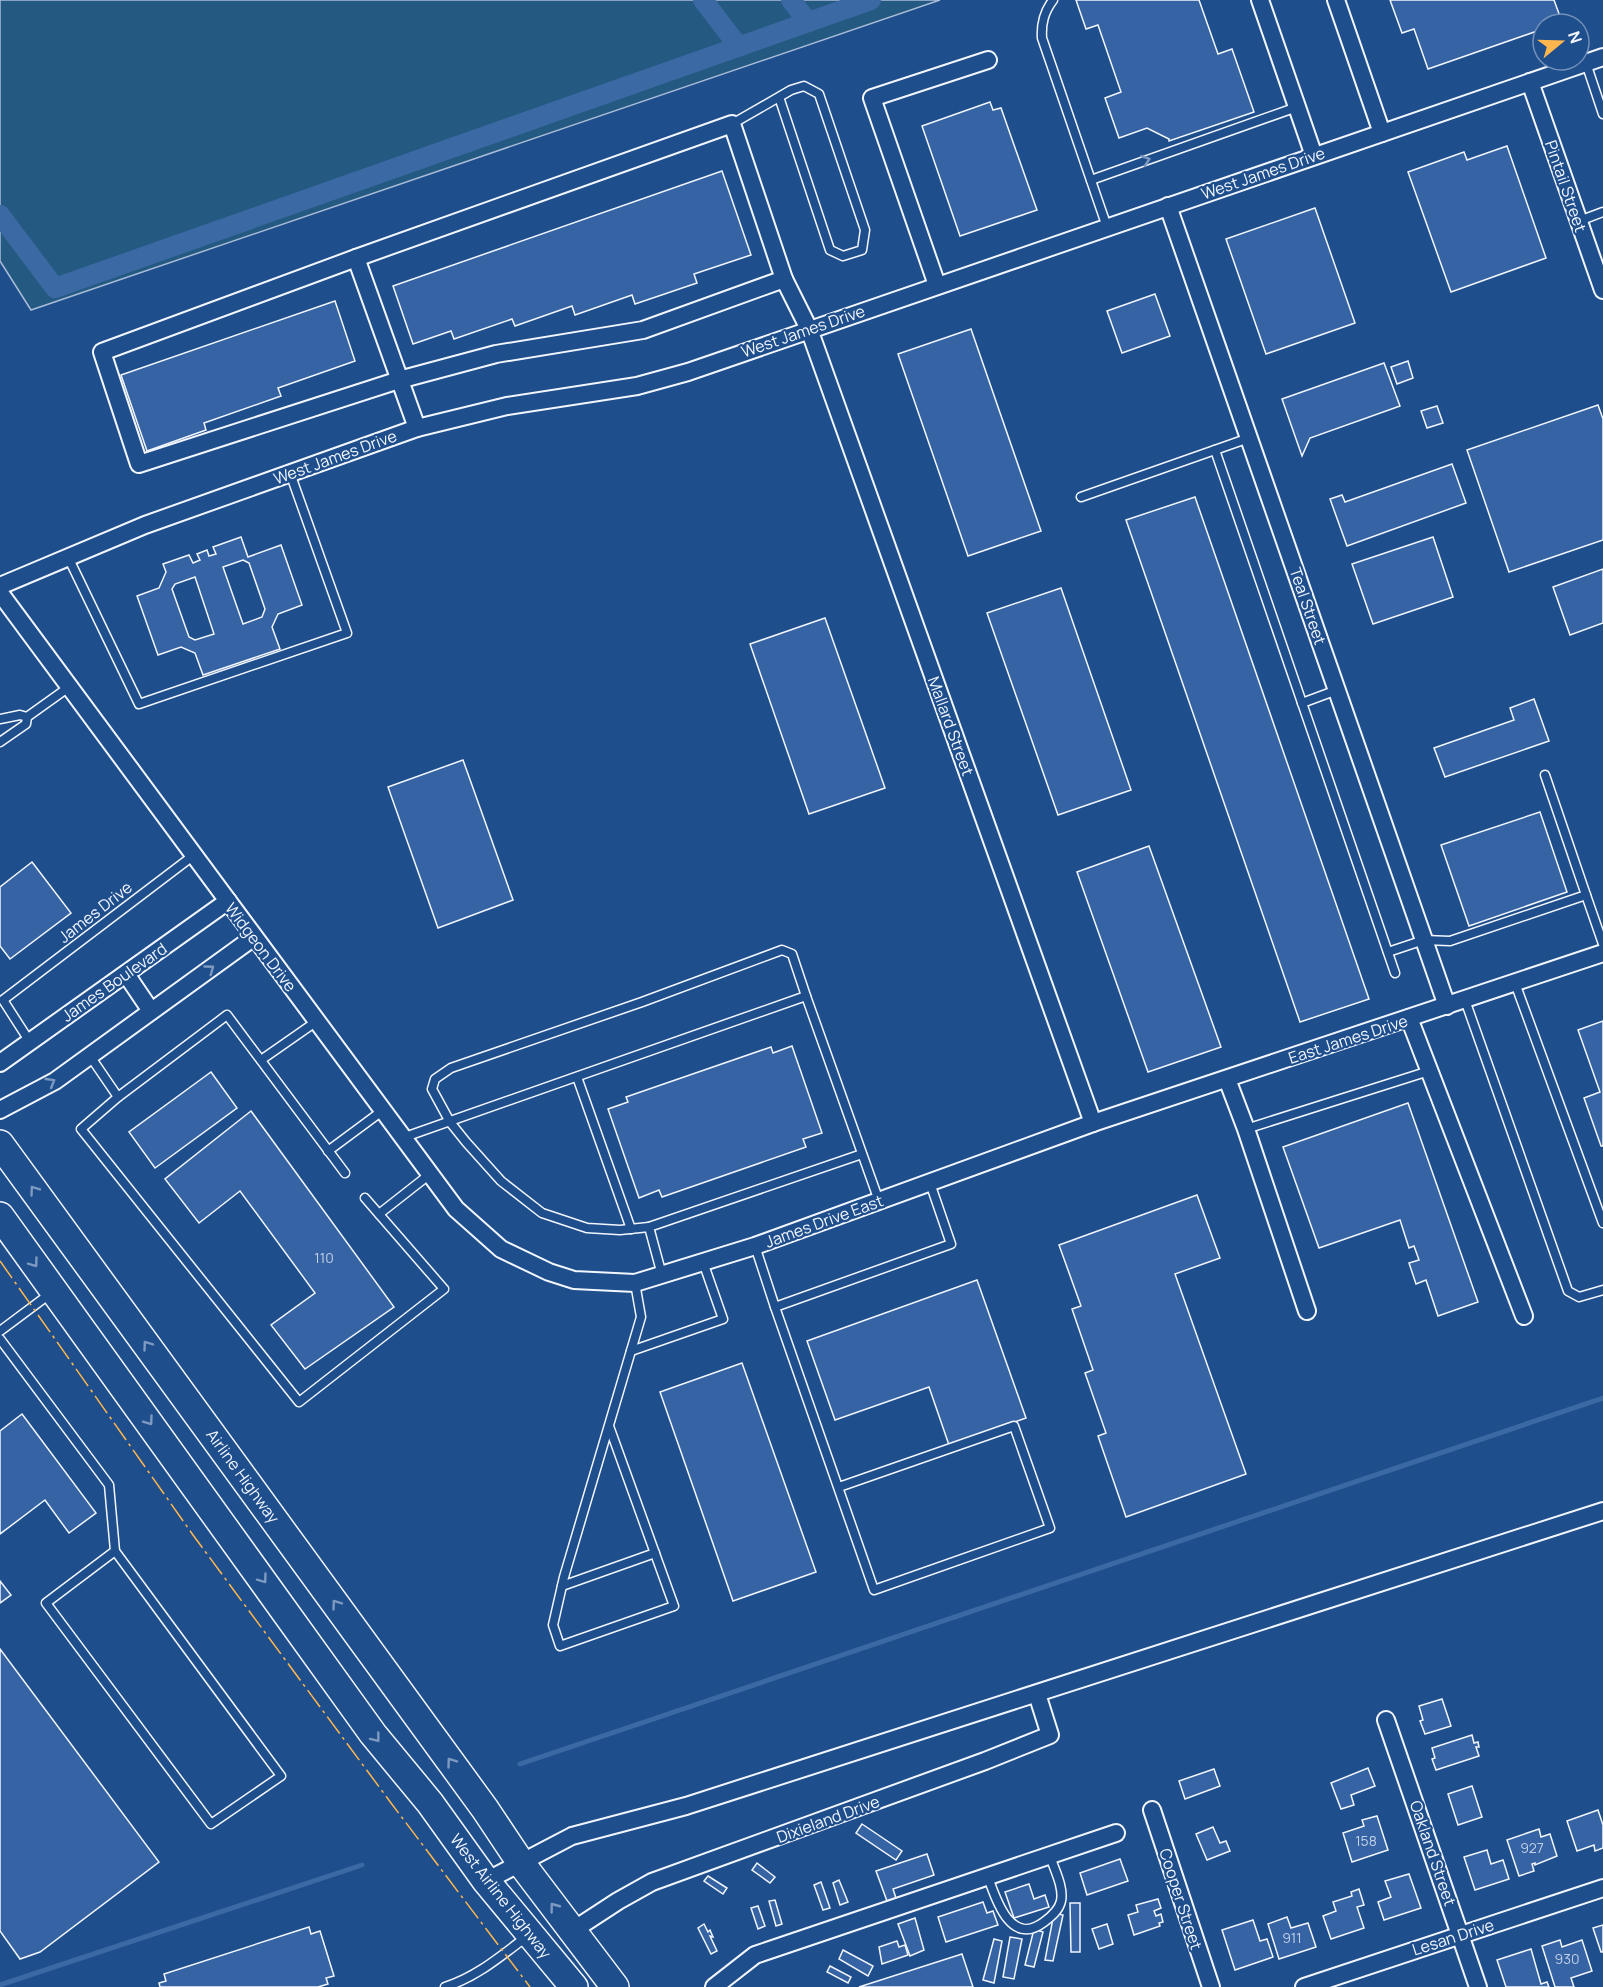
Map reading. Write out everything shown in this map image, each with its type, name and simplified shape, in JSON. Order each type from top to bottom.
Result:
[{"type":"highway","name":"Airline Highway","points":[[0,1144],[485,1809],[521,1863]]},
{"type":"highway","points":[[0,1216],[54,1291]]},
{"type":"highway","name":"West Airline Highway","points":[[54,1291],[373,1734],[430,1803],[486,1881],[569,1985]]},
{"type":"highway","points":[[521,1863],[615,1987]]},
{"type":"street","points":[[1260,0],[1314,156]]},
{"type":"street","points":[[1336,0],[1382,133]]},
{"type":"street","points":[[938,285],[872,98],[988,60]]},
{"type":"street","name":"West James Drive","points":[[0,586],[145,525],[417,428],[507,406],[637,386],[688,372],[1559,72]]},
{"type":"street","name":"Pintail Street","points":[[1530,82],[1603,290]]},
{"type":"street","points":[[732,124],[356,258],[102,352],[140,464],[399,380],[496,354],[643,330],[784,279]]},
{"type":"street","name":"Mallard Street","points":[[732,124],[784,279],[809,329],[1093,1124]]},
{"type":"street","name":"Teal Street","points":[[1168,206],[1447,1006]]},
{"type":"street","points":[[356,258],[417,428]]},
{"type":"street","name":"Widgeon Drive","points":[[0,593],[456,1209],[501,1250],[549,1272]]},
{"type":"street","name":"James Boulevard","points":[[0,1063],[228,901]]},
{"type":"street","points":[[0,1110],[55,1081],[254,937]]},
{"type":"street","name":"East James Drive","points":[[1093,1124],[1603,953]]},
{"type":"street","points":[[126,974],[151,1011]]},
{"type":"street","points":[[1409,1018],[1524,1316]]},
{"type":"street","points":[[1227,1079],[1246,1129],[1306,1311]]},
{"type":"street","name":"James Drive East","points":[[549,1272],[574,1280],[635,1283],[755,1246],[1093,1124]]},
{"type":"street","points":[[486,1881],[572,1836],[686,1806],[1603,1511]]},
{"type":"street","name":"Dixieland Drive","points":[[572,1931],[652,1882],[985,1761],[1050,1735],[1037,1694]]},
{"type":"street","name":"Oakland Street","points":[[1386,1720],[1478,1987]]},
{"type":"street","name":"Cooper Street","points":[[1152,1810],[1211,1987]]},
{"type":"street","points":[[714,1987],[755,1955],[1116,1833]]},
{"type":"street","name":"Lesan Drive","points":[[1304,1987],[1603,1888]]},
{"type":"lane","points":[[1053,0],[1041,26],[1042,38],[1107,227]]},
{"type":"lane","points":[[1589,72],[1603,114]]},
{"type":"lane","points":[[732,124],[791,90],[804,86],[819,94],[865,230],[862,250],[843,256],[830,249],[779,97]]},
{"type":"lane","points":[[1091,180],[1297,107]]},
{"type":"lane","points":[[1579,221],[1603,212]]},
{"type":"lane","points":[[1081,497],[1249,438]]},
{"type":"lane","points":[[1215,450],[1395,973]]},
{"type":"lane","points":[[68,557],[139,704],[346,633],[290,473]]},
{"type":"lane","points":[[0,742],[26,724],[27,717],[69,687]]},
{"type":"lane","points":[[1302,703],[1337,690]]},
{"type":"lane","points":[[0,719],[20,715],[27,717]]},
{"type":"lane","points":[[1545,775],[1603,944]]},
{"type":"lane","name":"James Drive","points":[[30,1042],[3,1000],[194,855]]},
{"type":"lane","points":[[1388,952],[1424,940],[1450,940],[1586,895]]},
{"type":"lane","points":[[862,1154],[649,1227],[587,1228],[542,1213],[501,1181],[450,1122],[432,1089],[435,1079],[451,1068],[642,1002],[782,950],[792,954],[879,1202]]},
{"type":"lane","points":[[1515,983],[1603,1223]]},
{"type":"lane","points":[[402,1138],[806,996]]},
{"type":"lane","points":[[1465,1000],[1568,1291],[1579,1298],[1603,1290]]},
{"type":"lane","points":[[345,1173],[227,1015],[118,1097],[81,1128],[299,1402],[444,1289],[365,1197]]},
{"type":"lane","points":[[261,1060],[317,1021]]},
{"type":"lane","points":[[90,1056],[118,1097]]},
{"type":"lane","points":[[1246,1129],[1429,1071]]},
{"type":"lane","points":[[577,1077],[631,1229]]},
{"type":"lane","points":[[328,1151],[382,1111]]},
{"type":"lane","points":[[379,1214],[430,1174]]},
{"type":"lane","points":[[775,1307],[951,1244],[930,1183]]},
{"type":"lane","points":[[649,1227],[662,1275]]},
{"type":"lane","points":[[755,1246],[874,1590],[1050,1528],[1014,1426],[839,1487]]},
{"type":"lane","points":[[632,1351],[723,1319],[703,1262]]},
{"type":"lane","points":[[609,1426],[674,1606],[560,1646],[553,1625],[562,1586],[641,1317],[635,1283]]},
{"type":"lane","points":[[0,1331],[54,1291]]},
{"type":"lane","points":[[0,1339],[109,1485],[114,1551],[281,1776],[212,1824],[46,1603],[114,1551]]},
{"type":"lane","points":[[562,1586],[655,1553]]},
{"type":"lane","points":[[988,1877],[997,1903],[1015,1927],[1039,1926],[1057,1910],[1061,1903],[1062,1894],[1050,1856]]},
{"type":"lane","points":[[445,1987],[463,1981],[481,1971],[529,1935]]},
{"type":"shaded area","points":[[0,0],[940,0],[31,310],[0,261]]},
{"type":"building","points":[[1076,0],[1199,0],[1218,54],[1232,49],[1254,112],[1169,141],[1147,128],[1119,138],[1105,98],[1121,92],[1098,25],[1086,29]]},
{"type":"building","points":[[1390,0],[1554,0],[1558,12],[1531,12],[1531,33],[1428,69],[1414,29],[1402,33]]},
{"type":"building","points":[[990,102],[993,110],[1001,108],[1037,210],[960,236],[922,126]]},
{"type":"building","points":[[1507,146],[1546,258],[1451,292],[1408,172],[1464,152],[1467,160]]},
{"type":"building","points":[[722,171],[751,255],[694,274],[697,283],[635,304],[632,295],[575,315],[572,306],[515,326],[512,319],[454,339],[451,331],[413,344],[393,286]]},
{"type":"building","points":[[1315,208],[1355,323],[1266,354],[1226,239]]},
{"type":"building","points":[[1155,294],[1170,336],[1122,353],[1107,311]]},
{"type":"building","points":[[335,301],[355,361],[278,388],[281,396],[204,423],[206,430],[147,451],[121,375]]},
{"type":"building","points":[[971,329],[1041,531],[968,556],[898,354]]},
{"type":"building","points":[[1408,361],[1413,378],[1397,384],[1391,367]]},
{"type":"building","points":[[1384,363],[1400,406],[1310,438],[1302,456],[1282,399]]},
{"type":"building","points":[[1598,405],[1603,419],[1603,540],[1509,572],[1467,450]]},
{"type":"building","points":[[1437,406],[1443,423],[1427,428],[1421,411]]},
{"type":"building","points":[[1452,464],[1466,503],[1347,546],[1330,499],[1342,495],[1345,502]]},
{"type":"building","points":[[1195,497],[1369,999],[1300,1022],[1126,520]]},
{"type":"building","points":[[241,537],[248,557],[281,545],[302,605],[278,614],[272,627],[280,649],[203,675],[195,653],[181,647],[158,655],[137,596],[159,588],[166,572],[163,564],[189,555],[193,563],[200,560],[197,554],[207,550],[209,556],[216,554],[213,547]],"holes":[[[243,560],[249,563],[265,609],[262,617],[243,624],[223,567]],[[195,577],[214,634],[195,640],[189,637],[172,589],[175,584]]]},
{"type":"building","points":[[1433,537],[1453,597],[1373,624],[1352,564]]},
{"type":"building","points":[[1603,569],[1603,623],[1570,635],[1553,587]]},
{"type":"building","points":[[1061,588],[1131,790],[1058,815],[987,613]]},
{"type":"building","points":[[825,618],[885,788],[809,814],[750,644]]},
{"type":"building","points":[[1534,699],[1549,741],[1445,777],[1434,748],[1514,720],[1510,708]]},
{"type":"building","points":[[463,760],[513,900],[438,928],[388,787]]},
{"type":"building","points":[[1540,812],[1567,892],[1469,926],[1441,845]]},
{"type":"building","points":[[1149,846],[1221,1047],[1148,1072],[1077,872]]},
{"type":"building","points":[[32,862],[71,913],[10,959],[0,946],[0,887]]},
{"type":"building","points":[[1603,1021],[1603,1146],[1601,1146],[1584,1098],[1600,1092],[1578,1030]]},
{"type":"building","points":[[792,1046],[822,1133],[803,1139],[806,1147],[662,1197],[659,1190],[639,1198],[608,1109],[628,1102],[626,1097],[771,1047],[773,1053]]},
{"type":"building","points":[[211,1072],[237,1108],[155,1168],[129,1132]]},
{"type":"building","points":[[1408,1103],[1478,1302],[1438,1316],[1426,1280],[1416,1284],[1409,1263],[1419,1260],[1414,1246],[1409,1248],[1400,1220],[1319,1248],[1283,1147]]},
{"type":"building","points":[[251,1111],[394,1307],[305,1369],[271,1325],[315,1293],[240,1191],[199,1223],[165,1179]]},
{"type":"building","points":[[1197,1195],[1220,1258],[1175,1274],[1246,1474],[1126,1517],[1098,1436],[1106,1433],[1085,1373],[1093,1370],[1072,1309],[1081,1306],[1059,1245]]},
{"type":"building","points":[[977,1280],[1026,1418],[949,1445],[929,1387],[835,1420],[807,1341]]},
{"type":"building","points":[[742,1363],[816,1572],[733,1601],[660,1392]]},
{"type":"building","points":[[22,1414],[96,1513],[69,1533],[45,1500],[0,1534],[0,1431]]},
{"type":"building","points":[[0,1581],[11,1595],[0,1603]]},
{"type":"building","points":[[0,1649],[159,1862],[40,1952],[20,1959],[0,1931]]},
{"type":"building","points":[[1442,1699],[1451,1726],[1425,1734],[1420,1721],[1423,1720],[1419,1706]]},
{"type":"building","points":[[1472,1735],[1474,1743],[1478,1742],[1479,1747],[1476,1747],[1479,1756],[1436,1770],[1432,1759],[1435,1758],[1432,1748]]},
{"type":"building","points":[[1368,1768],[1375,1786],[1351,1795],[1354,1805],[1341,1809],[1331,1783]]},
{"type":"building","points":[[1214,1769],[1220,1786],[1185,1799],[1179,1781]]},
{"type":"building","points":[[1472,1786],[1482,1817],[1458,1825],[1448,1794]]},
{"type":"building","points":[[1598,1810],[1603,1825],[1603,1848],[1595,1851],[1594,1845],[1577,1851],[1567,1821]]},
{"type":"building","points":[[1377,1816],[1388,1850],[1352,1862],[1343,1833],[1364,1826],[1362,1820]]},
{"type":"building","points":[[862,1824],[902,1851],[896,1860],[856,1833]]},
{"type":"building","points":[[1213,1827],[1220,1843],[1226,1841],[1230,1851],[1207,1860],[1196,1834]]},
{"type":"building","points":[[1539,1829],[1541,1837],[1550,1834],[1557,1856],[1535,1865],[1535,1863],[1532,1864],[1534,1871],[1519,1876],[1507,1840]]},
{"type":"building","points":[[1487,1850],[1491,1864],[1503,1860],[1509,1879],[1475,1890],[1464,1857]]},
{"type":"building","points":[[927,1854],[934,1875],[893,1889],[896,1898],[887,1901],[876,1871]]},
{"type":"building","points":[[1120,1859],[1128,1881],[1087,1895],[1080,1873]]},
{"type":"building","points":[[757,1863],[775,1877],[770,1883],[752,1870]]},
{"type":"building","points":[[1409,1874],[1421,1908],[1384,1920],[1378,1902],[1391,1897],[1385,1881]]},
{"type":"building","points":[[708,1876],[727,1888],[723,1894],[704,1881]]},
{"type":"building","points":[[839,1880],[848,1902],[840,1905],[833,1883]]},
{"type":"building","points":[[821,1882],[830,1908],[823,1910],[814,1885]]},
{"type":"building","points":[[1029,1884],[1034,1899],[1045,1895],[1049,1907],[1014,1918],[1005,1892]]},
{"type":"building","points":[[1359,1889],[1364,1905],[1357,1907],[1364,1928],[1331,1939],[1323,1916],[1336,1911],[1333,1902],[1352,1896],[1351,1892]]},
{"type":"building","points":[[1158,1899],[1161,1908],[1154,1911],[1156,1916],[1161,1914],[1163,1922],[1159,1923],[1160,1926],[1134,1935],[1128,1915],[1138,1912],[1136,1905]]},
{"type":"building","points":[[775,1900],[782,1924],[776,1926],[769,1901]]},
{"type":"building","points":[[983,1902],[987,1913],[993,1911],[998,1925],[946,1942],[938,1917]]},
{"type":"building","points":[[1070,1903],[1080,1903],[1080,1952],[1071,1952]]},
{"type":"building","points":[[758,1906],[765,1926],[758,1929],[751,1908]]},
{"type":"building","points":[[1054,1913],[1063,1915],[1053,1961],[1045,1960]]},
{"type":"building","points":[[1287,1917],[1291,1928],[1308,1923],[1316,1947],[1279,1959],[1268,1924]]},
{"type":"building","points":[[915,1918],[924,1950],[910,1956],[898,1924]]},
{"type":"building","points":[[1253,1920],[1260,1941],[1267,1939],[1273,1957],[1235,1970],[1222,1930]]},
{"type":"building","points":[[704,1924],[708,1932],[710,1930],[713,1937],[710,1936],[717,1951],[711,1954],[698,1928]]},
{"type":"building","points":[[1107,1924],[1113,1944],[1099,1949],[1092,1929]]},
{"type":"building","points":[[1603,1925],[1603,1952],[1601,1952],[1593,1928]]},
{"type":"building","points":[[309,1927],[311,1934],[320,1931],[334,1976],[326,1978],[328,1984],[318,1987],[160,1987],[159,1983],[166,1981],[164,1974]]},
{"type":"building","points":[[1034,1929],[1043,1932],[1034,1967],[1025,1965]]},
{"type":"building","points":[[1010,1937],[1022,1939],[1014,1979],[1003,1977]]},
{"type":"building","points":[[994,1939],[1002,1941],[994,1983],[983,1980]]},
{"type":"building","points":[[1560,1940],[1562,1947],[1582,1940],[1592,1971],[1571,1978],[1574,1987],[1555,1987],[1542,1946]]},
{"type":"building","points":[[897,1941],[899,1947],[905,1945],[908,1955],[882,1964],[879,1947]]},
{"type":"building","points":[[1531,1949],[1541,1984],[1547,1982],[1549,1987],[1506,1987],[1497,1960]]},
{"type":"building","points":[[843,1950],[873,1966],[868,1976],[839,1959]]},
{"type":"building","points":[[962,1954],[973,1987],[859,1987]]},
{"type":"building","points":[[830,1966],[851,1977],[848,1983],[827,1972]]},
{"type":"waterway","points":[[703,0],[739,47]]},
{"type":"waterway","points":[[791,0],[808,22]]},
{"type":"waterway","points":[[0,215],[55,288],[871,0]]},
{"type":"waterway","points":[[520,1764],[1603,1398]]},
{"type":"waterway","points":[[0,1985],[362,1865]]},
{"type":"power","points":[[0,1261],[193,1535],[530,1987]]}]
